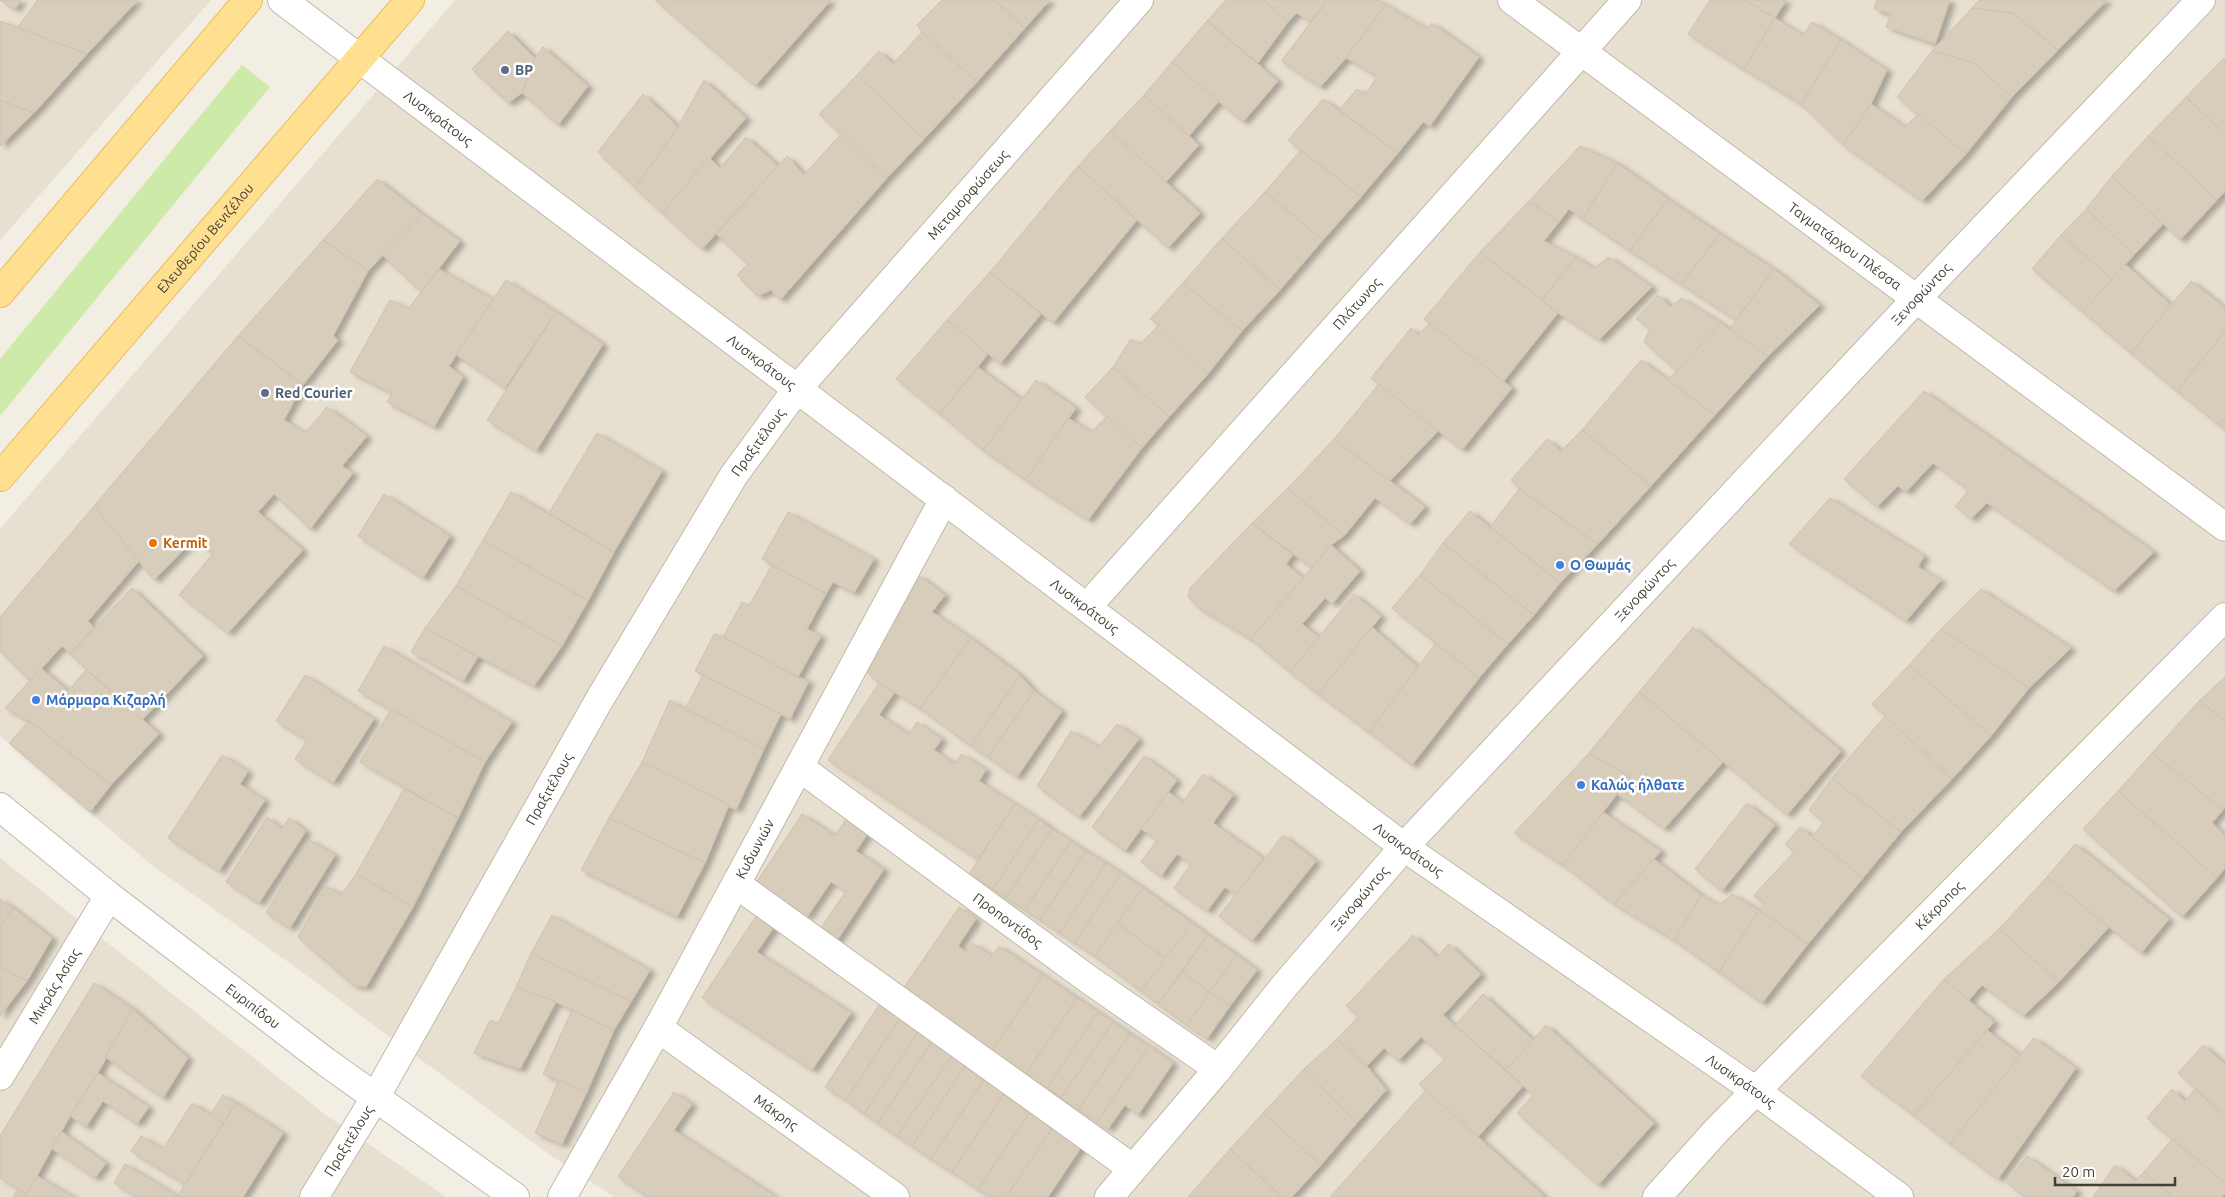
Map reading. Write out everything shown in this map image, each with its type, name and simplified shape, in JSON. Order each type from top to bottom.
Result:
[{"type":"main road","points":[[0,294],[248,0]]},
{"type":"main road","name":"Ελευθερίου Βενιζέλου","points":[[0,478],[410,0]]},
{"type":"street","name":"Λυσικράτους","points":[[282,0],[1404,847],[1756,1091],[1898,1197]]},
{"type":"street","name":"Μεταμορφώσεως","points":[[797,388],[1139,0]]},
{"type":"street","name":"Ταγματάρχου Πλέσσα","points":[[1512,0],[1581,53],[1917,298],[2225,527]]},
{"type":"street","name":"Πλάτωνος","points":[[1087,607],[1627,0]]},
{"type":"street","name":"Ξενοφώντος","points":[[1109,1197],[1218,1069],[1286,984],[1404,847],[1917,298],[2201,0]]},
{"type":"street","name":"Πραξιτέλους","points":[[314,1197],[375,1098],[598,702],[734,475],[797,388]]},
{"type":"street","name":"Κυδωνιών","points":[[562,1197],[658,1028],[944,499]]},
{"type":"street","name":"Κέκροπος","points":[[1657,1197],[1716,1131],[2225,617]]},
{"type":"street","name":"Προποντίδος","points":[[799,767],[1088,979],[1218,1069]]},
{"type":"street","name":"Ευριπίδου","points":[[4,819],[109,896],[375,1098],[515,1197]]},
{"type":"street","points":[[736,884],[1132,1168]]},
{"type":"street","name":"Μικράς Ασίας","points":[[0,1076],[109,896]]},
{"type":"street","name":"Μάκρης","points":[[658,1028],[895,1197]]},
{"type":"shaded area","points":[[0,0],[211,0],[0,240]]},
{"type":"shaded area","points":[[455,0],[2225,0],[2225,1197],[614,1197],[553,1157],[284,959],[153,866],[0,736],[0,529]]},
{"type":"shaded area","points":[[0,858],[326,1115],[446,1197],[0,1197]]},
{"type":"green space","points":[[242,65],[270,87],[0,416],[0,359]]},
{"type":"building","points":[[0,0],[21,0],[15,9]]},
{"type":"building","points":[[36,0],[138,0],[87,54],[17,28]]},
{"type":"building","points":[[655,0],[831,0],[755,86]]},
{"type":"building","points":[[942,0],[994,0],[1025,28],[977,82],[922,32],[917,25]]},
{"type":"building","points":[[994,0],[1050,0],[1025,28]]},
{"type":"building","points":[[1226,0],[1264,0],[1288,22],[1258,63],[1207,21]]},
{"type":"building","points":[[1264,0],[1328,0],[1310,22],[1297,13],[1288,22]]},
{"type":"building","points":[[1328,0],[1378,0],[1386,5],[1346,58],[1320,87],[1281,61]]},
{"type":"building","points":[[1710,0],[1745,0],[1775,18],[1744,69],[1688,34]]},
{"type":"building","points":[[1745,0],[1786,0],[1775,18]]},
{"type":"building","points":[[1877,0],[1950,0],[1935,44],[1886,27],[1891,14],[1874,9]]},
{"type":"building","points":[[1979,0],[2107,0],[2058,50],[2013,13],[1972,8]]},
{"type":"building","points":[[1386,5],[1427,29],[1432,23],[1479,57],[1430,126],[1423,122],[1398,153],[1339,110],[1357,89],[1366,94],[1377,76],[1346,58]]},
{"type":"building","points":[[1972,8],[2013,13],[2058,50],[2012,97],[1974,63],[1932,51]]},
{"type":"building","points":[[1775,18],[1803,35],[1812,22],[1841,40],[1801,104],[1744,69]]},
{"type":"building","points":[[0,21],[87,54],[34,113],[0,100]]},
{"type":"building","points":[[1207,21],[1278,81],[1243,122],[1172,62]]},
{"type":"building","points":[[508,31],[535,58],[522,93],[508,103],[472,69]]},
{"type":"building","points":[[922,32],[977,82],[924,139],[857,75],[879,51],[893,64]]},
{"type":"building","points":[[1841,40],[1887,70],[1871,104],[1843,145],[1801,104]]},
{"type":"building","points":[[543,47],[588,86],[558,125],[522,93],[535,58]]},
{"type":"building","points":[[1932,51],[1974,63],[2012,97],[1966,154],[1897,97]]},
{"type":"building","points":[[2224,58],[2225,60],[2225,134],[2186,97]]},
{"type":"building","points":[[1172,62],[1219,101],[1189,136],[1144,95]]},
{"type":"building","points":[[857,75],[924,139],[887,178],[819,114]]},
{"type":"building","points":[[704,80],[746,118],[662,213],[635,188],[678,127]]},
{"type":"building","points":[[643,94],[678,127],[635,188],[598,152]]},
{"type":"building","points":[[1144,95],[1199,145],[1166,182],[1110,131]]},
{"type":"building","points":[[2186,97],[2225,134],[2225,191],[2217,200],[2148,136]]},
{"type":"building","points":[[1323,99],[1398,153],[1361,197],[1288,140]]},
{"type":"building","points":[[0,100],[34,113],[0,146]]},
{"type":"building","points":[[1871,104],[1905,127],[1918,114],[1966,154],[1922,201],[1843,145]]},
{"type":"building","points":[[1110,131],[1200,213],[1168,248],[1078,166]]},
{"type":"building","points":[[841,134],[887,178],[780,300],[771,290],[758,296],[737,275],[748,264],[716,234],[787,156],[804,175]]},
{"type":"building","points":[[2148,136],[2217,200],[2180,240],[2112,176]]},
{"type":"building","points":[[746,137],[778,166],[702,249],[662,213],[709,157],[720,168]]},
{"type":"building","points":[[1580,146],[1617,163],[1583,219],[1569,209],[1559,222],[1529,201]]},
{"type":"building","points":[[1301,150],[1361,197],[1323,240],[1265,192]]},
{"type":"building","points":[[1617,163],[1668,199],[1630,251],[1583,219]]},
{"type":"building","points":[[1078,166],[1137,220],[1053,323],[990,272]]},
{"type":"building","points":[[2112,176],[2163,224],[2134,255],[2086,209]]},
{"type":"building","points":[[377,179],[422,214],[368,271],[323,240]]},
{"type":"building","points":[[1265,192],[1323,240],[1280,290],[1222,238]]},
{"type":"building","points":[[1668,199],[1720,234],[1681,284],[1630,251]]},
{"type":"building","points":[[1529,201],[1559,222],[1544,241],[1576,257],[1542,300],[1480,252]]},
{"type":"building","points":[[2086,209],[2134,255],[2112,279],[2061,235]]},
{"type":"building","points":[[422,214],[460,241],[421,292],[382,255]]},
{"type":"building","points":[[1720,234],[1774,269],[1736,320],[1681,284]]},
{"type":"building","points":[[2061,235],[2112,279],[2083,312],[2032,269]]},
{"type":"building","points":[[1222,238],[1280,290],[1242,331],[1183,283]]},
{"type":"building","points":[[323,240],[368,271],[333,336],[338,340],[303,385],[238,336]]},
{"type":"building","points":[[1480,252],[1558,313],[1503,382],[1424,319]]},
{"type":"building","points":[[1576,257],[1594,268],[1609,257],[1652,287],[1599,340],[1542,300]]},
{"type":"building","points":[[2125,264],[2171,305],[2131,353],[2083,312]]},
{"type":"building","points":[[439,269],[493,299],[449,366],[463,377],[434,427],[387,402],[392,393],[350,372],[390,300],[408,309]]},
{"type":"building","points":[[1774,269],[1820,305],[1768,356],[1729,330]]},
{"type":"building","points":[[990,272],[1041,314],[1000,364],[947,320]]},
{"type":"building","points":[[506,280],[556,312],[505,388],[456,355]]},
{"type":"building","points":[[2191,281],[2225,308],[2225,331],[2177,391],[2131,353]]},
{"type":"building","points":[[1183,283],[1242,331],[1208,374],[1159,325],[1150,319]]},
{"type":"building","points":[[1658,295],[1671,307],[1681,298],[1721,323],[1677,371],[1644,342],[1650,328],[1636,319]]},
{"type":"building","points":[[556,312],[603,344],[536,451],[487,420]]},
{"type":"building","points":[[947,320],[988,354],[940,414],[896,379]]},
{"type":"building","points":[[1429,323],[1512,388],[1462,450],[1371,378],[1411,328],[1419,335]]},
{"type":"building","points":[[1721,323],[1768,356],[1715,415],[1668,380]]},
{"type":"building","points":[[1159,325],[1208,374],[1169,417],[1113,367],[1131,339],[1140,344]]},
{"type":"building","points":[[2225,331],[2225,418],[2219,425],[2177,391]]},
{"type":"building","points":[[238,336],[303,385],[284,420],[305,433],[327,407],[367,436],[342,466],[353,473],[310,529],[274,494],[258,512],[303,550],[228,633],[179,595],[213,553],[194,539],[154,580],[94,506]]},
{"type":"building","points":[[1641,360],[1715,415],[1651,486],[1582,430]]},
{"type":"building","points":[[978,367],[1022,400],[983,450],[940,414]]},
{"type":"building","points":[[1113,367],[1169,417],[1142,448],[1085,397]]},
{"type":"building","points":[[1036,380],[1076,408],[1026,480],[983,450]]},
{"type":"building","points":[[1379,384],[1438,431],[1390,481],[1334,439]]},
{"type":"building","points":[[1924,391],[2154,552],[2114,591],[1987,503],[1971,519],[1955,506],[1969,490],[1933,463],[1906,492],[1898,486],[1877,507],[1844,479]]},
{"type":"building","points":[[1107,416],[1142,448],[1088,520],[1026,480],[1068,418],[1091,432]]},
{"type":"building","points":[[2225,418],[2225,429],[2219,425]]},
{"type":"building","points":[[1582,430],[1651,486],[1598,544],[1519,489],[1511,480],[1547,439],[1561,451]]},
{"type":"building","points":[[597,433],[662,471],[614,552],[549,513]]},
{"type":"building","points":[[1334,439],[1425,507],[1410,524],[1375,498],[1344,536],[1288,488]]},
{"type":"building","points":[[1288,488],[1344,536],[1331,545],[1312,568],[1252,523]]},
{"type":"building","points":[[1519,489],[1598,544],[1560,583],[1490,527]]},
{"type":"building","points":[[511,492],[614,552],[588,601],[483,540]]},
{"type":"building","points":[[384,494],[450,536],[423,578],[358,536]]},
{"type":"building","points":[[1830,498],[1924,556],[1918,567],[1941,580],[1906,621],[1789,544]]},
{"type":"building","points":[[94,506],[139,561],[88,621],[94,628],[70,654],[62,646],[30,681],[0,651],[0,617]]},
{"type":"building","points":[[1470,511],[1560,583],[1534,615],[1443,543]]},
{"type":"building","points":[[788,512],[874,559],[854,593],[833,582],[826,594],[762,559]]},
{"type":"building","points":[[1252,523],[1293,555],[1286,564],[1303,578],[1251,639],[1199,608],[1188,597],[1190,588]]},
{"type":"building","points":[[483,540],[588,601],[562,646],[456,586]]},
{"type":"building","points":[[1443,543],[1534,615],[1508,644],[1420,575]]},
{"type":"building","points":[[1331,545],[1360,571],[1332,604],[1325,598],[1302,624],[1319,637],[1290,672],[1251,639]]},
{"type":"building","points":[[772,565],[826,594],[807,629],[821,636],[798,677],[723,637],[742,602],[749,606]]},
{"type":"building","points":[[918,575],[945,595],[932,612],[971,638],[920,708],[879,683],[867,672]]},
{"type":"building","points":[[1420,575],[1508,644],[1479,678],[1392,608]]},
{"type":"building","points":[[456,586],[562,646],[534,686],[425,628]]},
{"type":"building","points":[[132,588],[203,656],[142,720],[70,654]]},
{"type":"building","points":[[1981,589],[2071,648],[2029,688],[1941,629]]},
{"type":"building","points":[[1354,594],[1381,616],[1318,694],[1290,672]]},
{"type":"building","points":[[1372,627],[1418,667],[1369,732],[1318,694]]},
{"type":"building","points":[[1693,627],[1841,751],[1787,815],[1639,692]]},
{"type":"building","points":[[425,628],[478,657],[463,681],[411,652]]},
{"type":"building","points":[[1941,629],[2029,688],[1991,736],[1909,665]]},
{"type":"building","points":[[714,634],[809,681],[790,719],[695,671]]},
{"type":"building","points":[[971,638],[1020,675],[971,746],[920,708]]},
{"type":"building","points":[[1436,643],[1479,678],[1412,765],[1369,732]]},
{"type":"building","points":[[384,646],[512,722],[485,762],[358,691]]},
{"type":"building","points":[[1909,665],[1991,736],[1952,779],[1872,704]]},
{"type":"building","points":[[41,668],[68,691],[86,670],[159,734],[111,785],[29,721],[5,708]]},
{"type":"building","points":[[305,675],[374,719],[333,783],[295,759],[307,740],[276,721]]},
{"type":"building","points":[[703,675],[781,714],[764,749],[685,709]]},
{"type":"building","points":[[1020,675],[1034,691],[988,757],[971,746]]},
{"type":"building","points":[[2225,677],[2225,719],[2224,720],[2199,701]]},
{"type":"building","points":[[879,683],[894,693],[879,715],[909,734],[917,722],[942,739],[934,750],[955,764],[962,754],[986,770],[979,781],[1015,804],[978,859],[828,760]]},
{"type":"building","points":[[1034,691],[1062,711],[1017,777],[988,757]]},
{"type":"building","points":[[1639,692],[1723,762],[1664,829],[1617,794],[1630,777],[1589,753]]},
{"type":"building","points":[[670,700],[764,749],[736,810],[642,762]]},
{"type":"building","points":[[2199,701],[2225,721],[2225,808],[2223,810],[2152,753]]},
{"type":"building","points":[[391,709],[485,762],[458,818],[360,762]]},
{"type":"building","points":[[1885,716],[1952,779],[1901,832],[1832,778]]},
{"type":"building","points":[[29,721],[111,785],[90,812],[9,743]]},
{"type":"building","points":[[1117,724],[1139,739],[1079,817],[1037,786],[1071,731],[1099,747]]},
{"type":"building","points":[[1589,753],[1630,777],[1563,865],[1514,833]]},
{"type":"building","points":[[2152,753],[2223,810],[2212,823],[2225,835],[2225,868],[2217,878],[2118,791]]},
{"type":"building","points":[[222,755],[248,771],[240,784],[265,800],[219,871],[168,838]]},
{"type":"building","points":[[1144,756],[1177,780],[1125,851],[1092,827]]},
{"type":"building","points":[[642,762],[729,805],[705,863],[609,818]]},
{"type":"building","points":[[1203,774],[1233,795],[1213,823],[1263,858],[1237,895],[1225,887],[1207,911],[1174,888],[1191,864],[1177,854],[1161,876],[1141,862],[1157,840],[1141,829],[1168,792],[1183,802]]},
{"type":"building","points":[[1832,778],[1901,832],[1863,878],[1812,837],[1824,822],[1809,810]]},
{"type":"building","points":[[404,789],[458,818],[413,907],[356,874]]},
{"type":"building","points":[[2118,791],[2217,878],[2182,917],[2083,829]]},
{"type":"building","points":[[1747,803],[1775,825],[1722,891],[1695,869]]},
{"type":"building","points":[[1015,804],[1039,819],[993,889],[969,874]]},
{"type":"building","points":[[1603,812],[1661,851],[1614,904],[1563,865]]},
{"type":"building","points":[[802,814],[835,836],[846,819],[868,833],[856,851],[884,869],[836,942],[819,931],[846,891],[831,882],[807,917],[756,883]]},
{"type":"building","points":[[267,817],[282,829],[289,818],[306,831],[259,903],[226,882]]},
{"type":"building","points":[[609,818],[705,863],[677,917],[581,870]]},
{"type":"building","points":[[1039,819],[1052,829],[1006,898],[993,889]]},
{"type":"building","points":[[1800,827],[1863,878],[1808,944],[1759,910],[1764,902],[1753,896],[1794,852],[1785,844]]},
{"type":"building","points":[[1052,829],[1071,841],[1025,910],[1006,898]]},
{"type":"building","points":[[1283,835],[1316,861],[1252,941],[1219,916]]},
{"type":"building","points":[[310,840],[335,855],[290,928],[266,913]]},
{"type":"building","points":[[1071,841],[1086,851],[1040,920],[1025,910]]},
{"type":"building","points":[[2075,844],[2169,919],[2141,953],[2047,877]]},
{"type":"building","points":[[1086,851],[1106,863],[1060,933],[1040,920]]},
{"type":"building","points":[[1654,859],[1701,895],[1674,940],[1614,904]]},
{"type":"building","points":[[1106,863],[1121,873],[1075,943],[1060,933]]},
{"type":"building","points":[[1121,873],[1143,888],[1095,956],[1075,943]]},
{"type":"building","points":[[356,874],[413,907],[366,987],[353,985],[298,937],[326,886],[341,895]]},
{"type":"building","points":[[2047,877],[2109,927],[2059,982],[1999,929]]},
{"type":"building","points":[[1143,888],[1192,923],[1166,959],[1117,923]]},
{"type":"building","points":[[1732,894],[1759,910],[1719,972],[1674,940],[1701,895],[1720,905]]},
{"type":"building","points":[[0,899],[13,908],[0,927]]},
{"type":"building","points":[[959,907],[976,919],[958,946],[966,952],[972,943],[992,956],[999,946],[1043,975],[992,1051],[903,989]]},
{"type":"building","points":[[13,908],[52,938],[27,981],[0,967],[0,927]]},
{"type":"building","points":[[1759,910],[1808,944],[1762,1003],[1719,972]]},
{"type":"building","points":[[552,915],[650,970],[631,1002],[531,953]]},
{"type":"building","points":[[756,916],[774,927],[757,952],[851,1013],[812,1070],[702,998]]},
{"type":"building","points":[[1117,923],[1166,959],[1141,991],[1095,956]]},
{"type":"building","points":[[1192,923],[1208,935],[1158,1004],[1141,991]]},
{"type":"building","points":[[1999,929],[2059,982],[2023,1016],[1982,985],[1968,1001],[1944,979]]},
{"type":"building","points":[[1208,935],[1237,955],[1210,992],[1182,972]]},
{"type":"building","points":[[1413,935],[1437,957],[1449,944],[1481,974],[1443,1015],[1523,1086],[1478,1137],[1419,1084],[1445,1059],[1421,1037],[1398,1061],[1384,1048],[1367,1066],[1337,1039],[1358,1017],[1346,1006]]},
{"type":"building","points":[[531,953],[631,1002],[614,1030],[556,1002],[516,987]]},
{"type":"building","points":[[1237,955],[1257,970],[1230,1006],[1210,992]]},
{"type":"building","points":[[0,967],[27,981],[0,1016]]},
{"type":"building","points":[[1182,972],[1210,992],[1187,1025],[1158,1004]]},
{"type":"building","points":[[1043,975],[1077,998],[1026,1074],[992,1051]]},
{"type":"building","points":[[1944,979],[1994,1022],[1914,1115],[1861,1076]]},
{"type":"building","points":[[94,983],[133,1009],[27,1194],[0,1178],[0,1136]]},
{"type":"building","points":[[516,987],[556,1002],[520,1069],[474,1053],[490,1020],[498,1024]]},
{"type":"building","points":[[1210,992],[1230,1006],[1207,1039],[1187,1025]]},
{"type":"building","points":[[1483,994],[1533,1040],[1506,1070],[1455,1025]]},
{"type":"building","points":[[1077,998],[1098,1012],[1047,1088],[1026,1074]]},
{"type":"building","points":[[881,1002],[902,1015],[846,1100],[825,1087]]},
{"type":"building","points":[[133,1009],[188,1058],[163,1098],[105,1057]]},
{"type":"building","points":[[572,1010],[614,1030],[587,1092],[543,1074]]},
{"type":"building","points":[[1098,1012],[1113,1022],[1061,1098],[1047,1088]]},
{"type":"building","points":[[902,1015],[921,1028],[864,1114],[846,1100]]},
{"type":"building","points":[[1113,1022],[1130,1034],[1078,1110],[1061,1098]]},
{"type":"building","points":[[1546,1025],[1654,1123],[1598,1185],[1517,1113],[1533,1095],[1506,1070]]},
{"type":"building","points":[[921,1028],[935,1037],[878,1123],[864,1114]]},
{"type":"building","points":[[1987,1030],[2021,1056],[1950,1144],[1914,1115]]},
{"type":"building","points":[[1130,1034],[1149,1046],[1097,1122],[1078,1110]]},
{"type":"building","points":[[935,1037],[954,1052],[897,1136],[878,1123]]},
{"type":"building","points":[[2034,1038],[2076,1068],[1998,1179],[1950,1144]]},
{"type":"building","points":[[1337,1039],[1367,1066],[1386,1090],[1357,1123],[1304,1069]]},
{"type":"building","points":[[2203,1045],[2225,1064],[2225,1116],[2178,1073]]},
{"type":"building","points":[[1149,1046],[1173,1063],[1138,1115],[1125,1105],[1108,1129],[1097,1122]]},
{"type":"building","points":[[954,1052],[968,1062],[912,1146],[897,1136]]},
{"type":"building","points":[[968,1062],[987,1075],[931,1159],[912,1146]]},
{"type":"building","points":[[1304,1069],[1357,1123],[1321,1165],[1263,1113]]},
{"type":"building","points":[[98,1073],[149,1107],[137,1124],[103,1101],[86,1127],[70,1116]]},
{"type":"building","points":[[987,1075],[1008,1088],[952,1172],[931,1159]]},
{"type":"building","points":[[559,1080],[587,1092],[562,1144],[535,1133]]},
{"type":"building","points":[[1008,1088],[1034,1106],[978,1189],[952,1172]]},
{"type":"building","points":[[2172,1089],[2185,1101],[2195,1089],[2225,1116],[2225,1183],[2147,1118]]},
{"type":"building","points":[[1426,1090],[1478,1137],[1545,1197],[1330,1197]]},
{"type":"building","points":[[674,1092],[692,1104],[674,1130],[776,1197],[649,1197],[618,1177]]},
{"type":"building","points":[[223,1095],[236,1103],[223,1123],[210,1115]]},
{"type":"building","points":[[192,1103],[223,1123],[185,1184],[131,1151],[141,1136],[163,1149]]},
{"type":"building","points":[[236,1103],[283,1133],[243,1197],[177,1197]]},
{"type":"building","points":[[1034,1106],[1057,1121],[1006,1197],[989,1197],[978,1189]]},
{"type":"building","points":[[1263,1113],[1321,1165],[1292,1197],[1282,1197],[1230,1149]]},
{"type":"building","points":[[1057,1121],[1086,1140],[1048,1197],[1006,1197]]},
{"type":"building","points":[[62,1132],[106,1163],[95,1178],[51,1148]]},
{"type":"building","points":[[2172,1139],[2225,1183],[2225,1194],[2222,1197],[2173,1197],[2144,1172]]},
{"type":"building","points":[[1230,1149],[1282,1197],[1188,1197]]},
{"type":"building","points":[[2027,1156],[2077,1191],[2073,1197],[2026,1197],[2007,1183]]},
{"type":"building","points":[[125,1164],[177,1197],[137,1197],[114,1183]]},
{"type":"building","points":[[2115,1165],[2135,1181],[2144,1172],[2173,1197],[2093,1197]]},
{"type":"building","points":[[37,1176],[74,1197],[13,1197],[18,1189],[27,1194]]},
{"type":"place","name":"BP","points":[[505,70]]},
{"type":"place","name":"Red Courier","points":[[265,393]]},
{"type":"place","name":"Kermit","points":[[153,543]]},
{"type":"place","name":"Ο Θωμάς","points":[[1560,565]]},
{"type":"place","name":"Μάρμαρα Κιζαρλή","points":[[36,700]]},
{"type":"place","name":"Καλώς ήλθατε","points":[[1581,785]]}]
